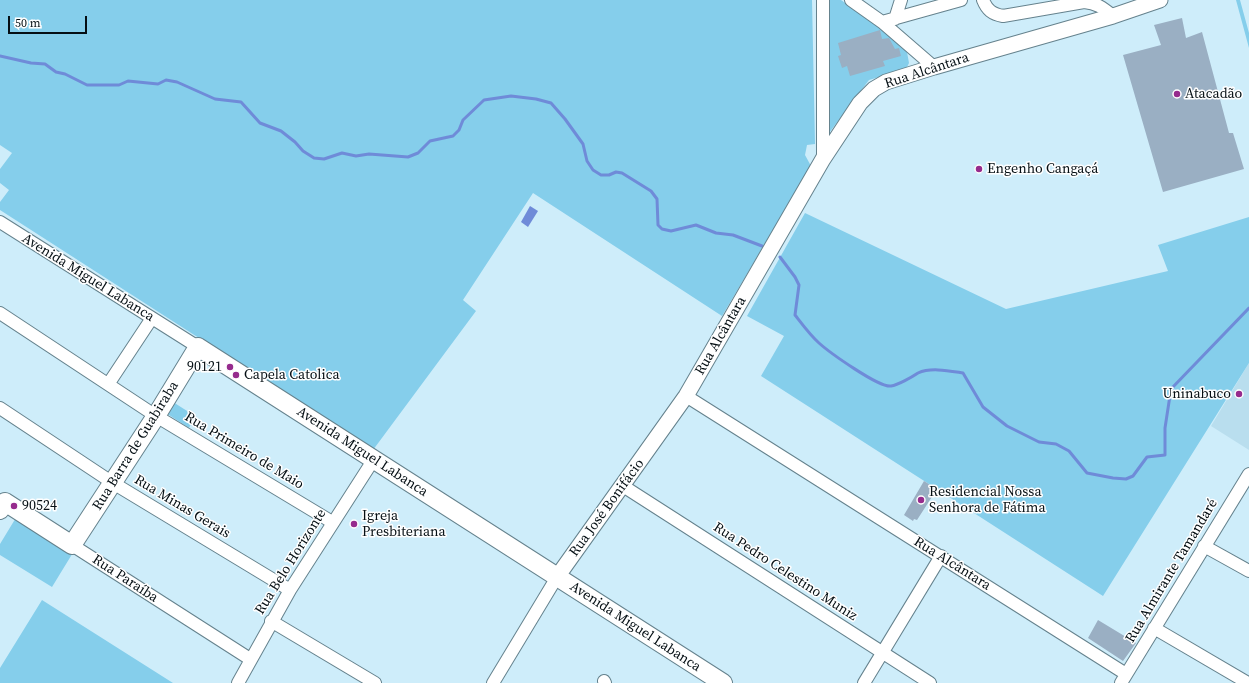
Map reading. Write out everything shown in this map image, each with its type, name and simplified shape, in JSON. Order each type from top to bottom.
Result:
[{"type":"main road","name":"Rua Barra de Guabiraba","points":[[72,545],[156,416],[198,347]]},
{"type":"main road","name":"Avenida Miguel Labanca","points":[[198,347],[723,683]]},
{"type":"main road","name":"Rua Paraíba","points":[[2,504],[72,545]]},
{"type":"street","points":[[823,0],[823,159]]},
{"type":"street","points":[[851,0],[882,22],[934,67]]},
{"type":"street","points":[[895,19],[902,0]]},
{"type":"street","points":[[882,22],[960,0]]},
{"type":"street","points":[[983,0],[986,7],[993,14],[1003,16],[1084,2],[1093,2],[1103,7],[1112,16]]},
{"type":"street","name":"Rua Alcântara","points":[[1124,679],[941,556],[686,396],[823,159],[860,103],[874,89],[886,82],[934,67],[1112,16],[1160,0]]},
{"type":"street","name":"Avenida Miguel Labanca","points":[[0,222],[198,347]]},
{"type":"street","name":"Rua Primeiro de Maio","points":[[0,313],[109,383],[156,416],[332,522]]},
{"type":"street","points":[[109,383],[152,318]]},
{"type":"street","name":"Rua José Bonifácio","points":[[493,683],[557,577],[686,396]]},
{"type":"street","name":"Rua Minas Gerais","points":[[0,408],[113,483],[290,590]]},
{"type":"street","name":"Rua Belo Horizonte","points":[[238,683],[271,621],[332,522],[374,459]]},
{"type":"street","name":"Rua Almirante Tamandaré","points":[[1124,679],[1249,474]]},
{"type":"street","name":"Rua Pedro Celestino Muniz","points":[[623,486],[881,653],[930,683]]},
{"type":"street","name":"Rua Paraíba","points":[[72,545],[250,659]]},
{"type":"street","points":[[1204,546],[1249,571]]},
{"type":"street","points":[[864,683],[941,556]]},
{"type":"street","points":[[271,621],[370,682]]},
{"type":"street","points":[[1154,628],[1248,683]]},
{"type":"shaded area","points":[[0,0],[812,0],[815,144],[807,145],[805,155],[811,166],[722,316],[533,193],[463,300],[476,311],[373,450],[0,210],[0,202],[9,190],[0,183],[0,169],[12,153],[0,145]]},
{"type":"shaded area","points":[[826,0],[841,0],[879,27],[907,52],[909,63],[906,69],[869,80],[829,133]]},
{"type":"shaded area","points":[[1236,0],[1240,0],[1249,33],[1249,48]]},
{"type":"shaded area","points":[[805,213],[1006,309],[1168,271],[1158,245],[1249,217],[1249,363],[1103,596],[761,376],[784,336],[747,316]]},
{"type":"shaded area","name":"Uninabuco","points":[[1249,363],[1249,450],[1211,426]]},
{"type":"shaded area","points":[[173,402],[195,416],[189,428],[166,413]]},
{"type":"shaded area","points":[[17,516],[74,551],[52,587],[0,555],[0,544]]},
{"type":"shaded area","points":[[42,600],[173,683],[0,683],[0,668]]},
{"type":"water","points":[[530,206],[538,211],[528,227],[521,222]]},
{"type":"building","name":"Atacadão","points":[[1182,18],[1186,38],[1202,32],[1229,133],[1233,133],[1244,169],[1163,192],[1123,55],[1161,45],[1154,25]]},
{"type":"building","points":[[880,30],[882,39],[889,38],[895,49],[899,48],[901,56],[883,61],[885,66],[850,76],[847,66],[842,68],[838,56],[841,55],[838,43]]},
{"type":"building","name":"Residencial Nossa Senhora de Fátima","points":[[924,481],[937,489],[917,520],[914,519],[913,521],[904,515]]},
{"type":"building","points":[[1098,620],[1136,643],[1123,661],[1088,638]]},
{"type":"waterway","points":[[0,56],[31,63],[45,64],[56,72],[65,74],[87,85],[119,85],[128,81],[158,84],[166,80],[177,82],[215,99],[241,102],[260,123],[281,131],[295,142],[303,151],[314,158],[324,159],[342,153],[356,156],[369,154],[408,157],[418,153],[430,141],[453,136],[459,130],[463,120],[484,100],[511,96],[536,99],[551,103],[565,119],[583,144],[587,161],[593,170],[601,175],[609,175],[616,172],[622,173],[651,191],[657,199],[658,225],[662,229],[671,231],[696,225],[716,233],[733,235],[762,246]]},
{"type":"waterway","points":[[780,257],[799,285],[795,315],[819,343],[854,369],[876,381],[891,386],[901,383],[923,371],[940,370],[963,373],[983,407],[1007,426],[1039,442],[1056,444],[1069,451],[1087,473],[1113,478],[1126,479],[1133,476],[1147,457],[1165,455],[1165,428],[1171,389],[1249,308]]},
{"type":"place","name":"Atacadão","points":[[1177,94]]},
{"type":"place","name":"Engenho Cangaçá","points":[[979,169]]},
{"type":"place","name":"90121","points":[[230,367]]},
{"type":"place","name":"Capela Catolica","points":[[236,375]]},
{"type":"place","name":"Uninabuco","points":[[1239,394]]},
{"type":"place","name":"Residencial Nossa Senhora de Fátima","points":[[921,500]]},
{"type":"place","name":"90524","points":[[14,506]]},
{"type":"place","name":"Igreja Presbiteriana","points":[[354,524]]}]
